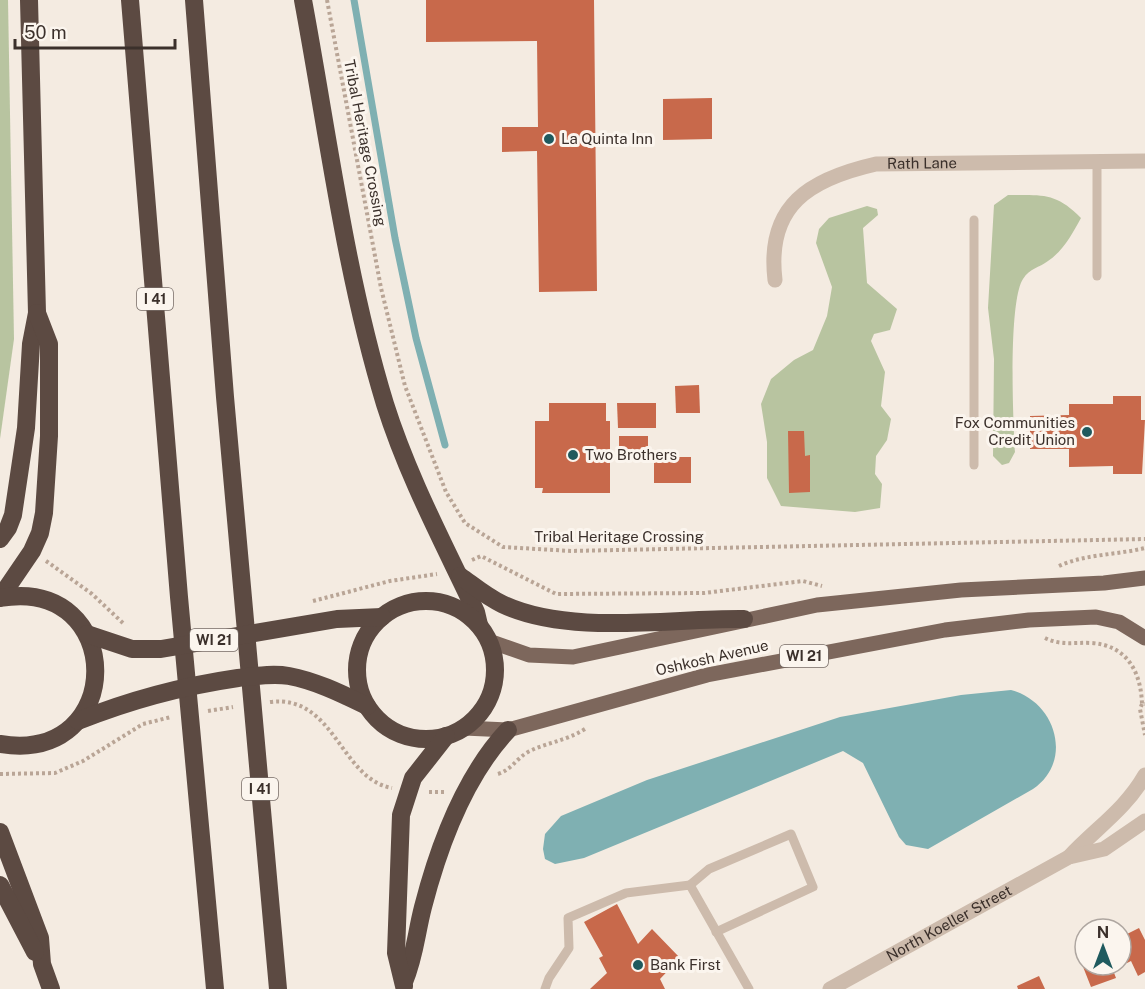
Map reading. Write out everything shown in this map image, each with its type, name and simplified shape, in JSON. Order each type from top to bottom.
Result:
[{"type":"highway","points":[[0,539],[13,515],[26,428],[31,344],[38,313],[29,0]]},
{"type":"highway","name":"I 41","points":[[130,0],[178,585],[215,989]]},
{"type":"highway","name":"I 41","points":[[194,0],[225,397],[278,989]]},
{"type":"highway","points":[[303,0],[334,176],[374,365],[397,439],[434,528],[463,568],[503,605],[562,620],[605,624],[690,618],[744,619]]},
{"type":"highway","points":[[0,598],[32,551],[40,533],[44,513],[49,436],[49,344],[38,313]]},
{"type":"highway","points":[[463,568],[479,626]]},
{"type":"highway","points":[[0,598],[18,595],[39,597],[58,605],[75,618],[87,634],[96,661],[95,688],[89,706],[78,721],[61,735],[41,744],[20,747],[0,744]]},
{"type":"highway","points":[[423,601],[445,604],[465,613],[479,626],[489,642],[495,660],[495,680],[489,699],[478,716],[464,728],[446,736],[428,739],[399,734],[375,718],[359,688],[358,659],[369,631],[382,616],[401,606],[423,601]]},
{"type":"highway","name":"WI 21","points":[[87,634],[143,650],[161,649],[337,619],[382,616]]},
{"type":"highway","points":[[78,721],[147,697],[212,682],[271,675],[289,676],[337,692],[367,706]]},
{"type":"highway","points":[[404,986],[414,959],[423,908],[444,842],[482,760],[508,730]]},
{"type":"highway","points":[[404,986],[396,953],[401,815],[413,778],[446,736]]},
{"type":"highway","points":[[0,832],[40,938],[42,964]]},
{"type":"highway","points":[[0,885],[42,964],[51,989]]},
{"type":"main road","name":"Oshkosh Avenue","points":[[489,642],[528,655],[573,657],[817,605],[961,590],[1104,584],[1145,578]]},
{"type":"main road","name":"Oshkosh Avenue","points":[[464,728],[508,730],[707,675],[945,630],[1029,620],[1096,617],[1119,622],[1145,638]]},
{"type":"street","name":"Rath Lane","points":[[775,280],[772,258],[780,223],[793,202],[817,183],[843,172],[876,165],[1145,161]]},
{"type":"street","name":"North Koeller Street","points":[[1069,857],[1092,832],[1127,803],[1145,775]]},
{"type":"street","name":"North Koeller Street","points":[[830,989],[1069,857],[1104,849],[1145,821]]},
{"type":"lane","points":[[1096,161],[1097,276]]},
{"type":"lane","points":[[974,220],[974,465]]},
{"type":"lane","points":[[544,989],[569,948],[568,918],[626,893],[690,885],[709,869],[791,834],[813,887],[717,932]]},
{"type":"lane","points":[[690,885],[749,989]]},
{"type":"path","name":"Tribal Heritage Crossing","points":[[327,0],[379,278],[405,386],[454,509],[474,531],[503,547],[571,551],[1145,539]]},
{"type":"path","points":[[1078,558],[1119,554],[1145,548]]},
{"type":"path","points":[[1119,554],[1122,564]]},
{"type":"path","points":[[463,568],[481,556],[556,594],[704,593],[803,581]]},
{"type":"path","points":[[44,559],[75,581],[130,628]]},
{"type":"path","points":[[303,604],[390,581],[439,574]]},
{"type":"path","points":[[1110,647],[1114,638]]},
{"type":"path","points":[[1064,645],[1090,643],[1110,647],[1124,654],[1135,668],[1141,683],[1143,704],[1140,710],[1145,735]]},
{"type":"path","points":[[268,702],[291,700],[319,718],[375,783],[393,789]]},
{"type":"path","points":[[197,713],[240,706]]},
{"type":"path","points":[[0,774],[41,775],[69,769],[149,722],[176,716]]},
{"type":"path","points":[[490,777],[508,771],[518,759],[531,751],[564,741]]},
{"type":"path","points":[[423,792],[439,793],[454,790]]},
{"type":"green space","points":[[0,0],[8,0],[14,339],[0,439]]},
{"type":"green space","points":[[1008,195],[1039,195],[1056,199],[1081,218],[1063,247],[1054,257],[1026,275],[1018,292],[1013,335],[1015,452],[1009,463],[1002,465],[993,456],[994,359],[988,308],[994,205]]},
{"type":"green space","points":[[867,206],[877,209],[878,215],[863,228],[867,283],[897,309],[890,330],[874,334],[871,341],[885,372],[881,406],[891,419],[887,440],[876,456],[875,474],[882,484],[880,508],[855,512],[781,506],[767,478],[767,442],[761,404],[771,379],[794,360],[813,350],[827,316],[832,287],[816,243],[819,229],[829,218]]},
{"type":"water","points":[[1011,690],[1027,697],[1049,719],[1056,749],[1053,763],[1046,777],[1033,789],[928,849],[906,845],[899,837],[863,763],[843,751],[584,858],[555,864],[545,859],[543,849],[545,834],[561,816],[647,780],[840,717],[961,695]]},
{"type":"building","name":"La Quinta Inn","points":[[426,0],[594,0],[597,291],[539,292],[537,151],[502,152],[502,127],[538,127],[537,41],[426,42]]},
{"type":"building","points":[[712,98],[712,139],[663,140],[663,99]]},
{"type":"building","points":[[699,385],[700,413],[676,413],[675,386]]},
{"type":"building","name":"Fox Communities Credit Union","points":[[1113,396],[1141,396],[1141,420],[1145,420],[1142,474],[1113,474],[1113,466],[1069,467],[1069,449],[1030,449],[1030,416],[1069,415],[1069,404],[1113,404]]},
{"type":"building","name":"Two Brothers","points":[[549,403],[606,403],[606,421],[610,421],[610,493],[542,493],[543,488],[535,488],[535,421],[549,421]]},
{"type":"building","points":[[617,403],[656,403],[656,428],[618,428]]},
{"type":"building","points":[[788,431],[804,431],[805,456],[810,455],[810,492],[789,493]]},
{"type":"building","points":[[619,436],[648,436],[648,452],[619,453]]},
{"type":"building","points":[[654,457],[691,457],[691,483],[654,483]]},
{"type":"building","name":"Bank First","points":[[617,904],[638,944],[652,929],[680,958],[660,979],[665,989],[590,989],[607,973],[599,958],[603,956],[584,922]]},
{"type":"building","points":[[1139,928],[1145,940],[1145,972],[1138,976],[1133,965],[1133,931]]},
{"type":"building","points":[[1039,976],[1045,989],[1018,989],[1017,986]]},
{"type":"building","points":[[1087,977],[1116,978],[1091,987]]},
{"type":"waterway","points":[[354,0],[395,238],[416,338],[445,445]]},
{"type":"place","name":"La Quinta Inn","points":[[549,139]]},
{"type":"place","name":"Fox Communities Credit Union","points":[[1087,432]]},
{"type":"place","name":"Two Brothers","points":[[573,455]]},
{"type":"place","name":"Bank First","points":[[638,965]]}]
